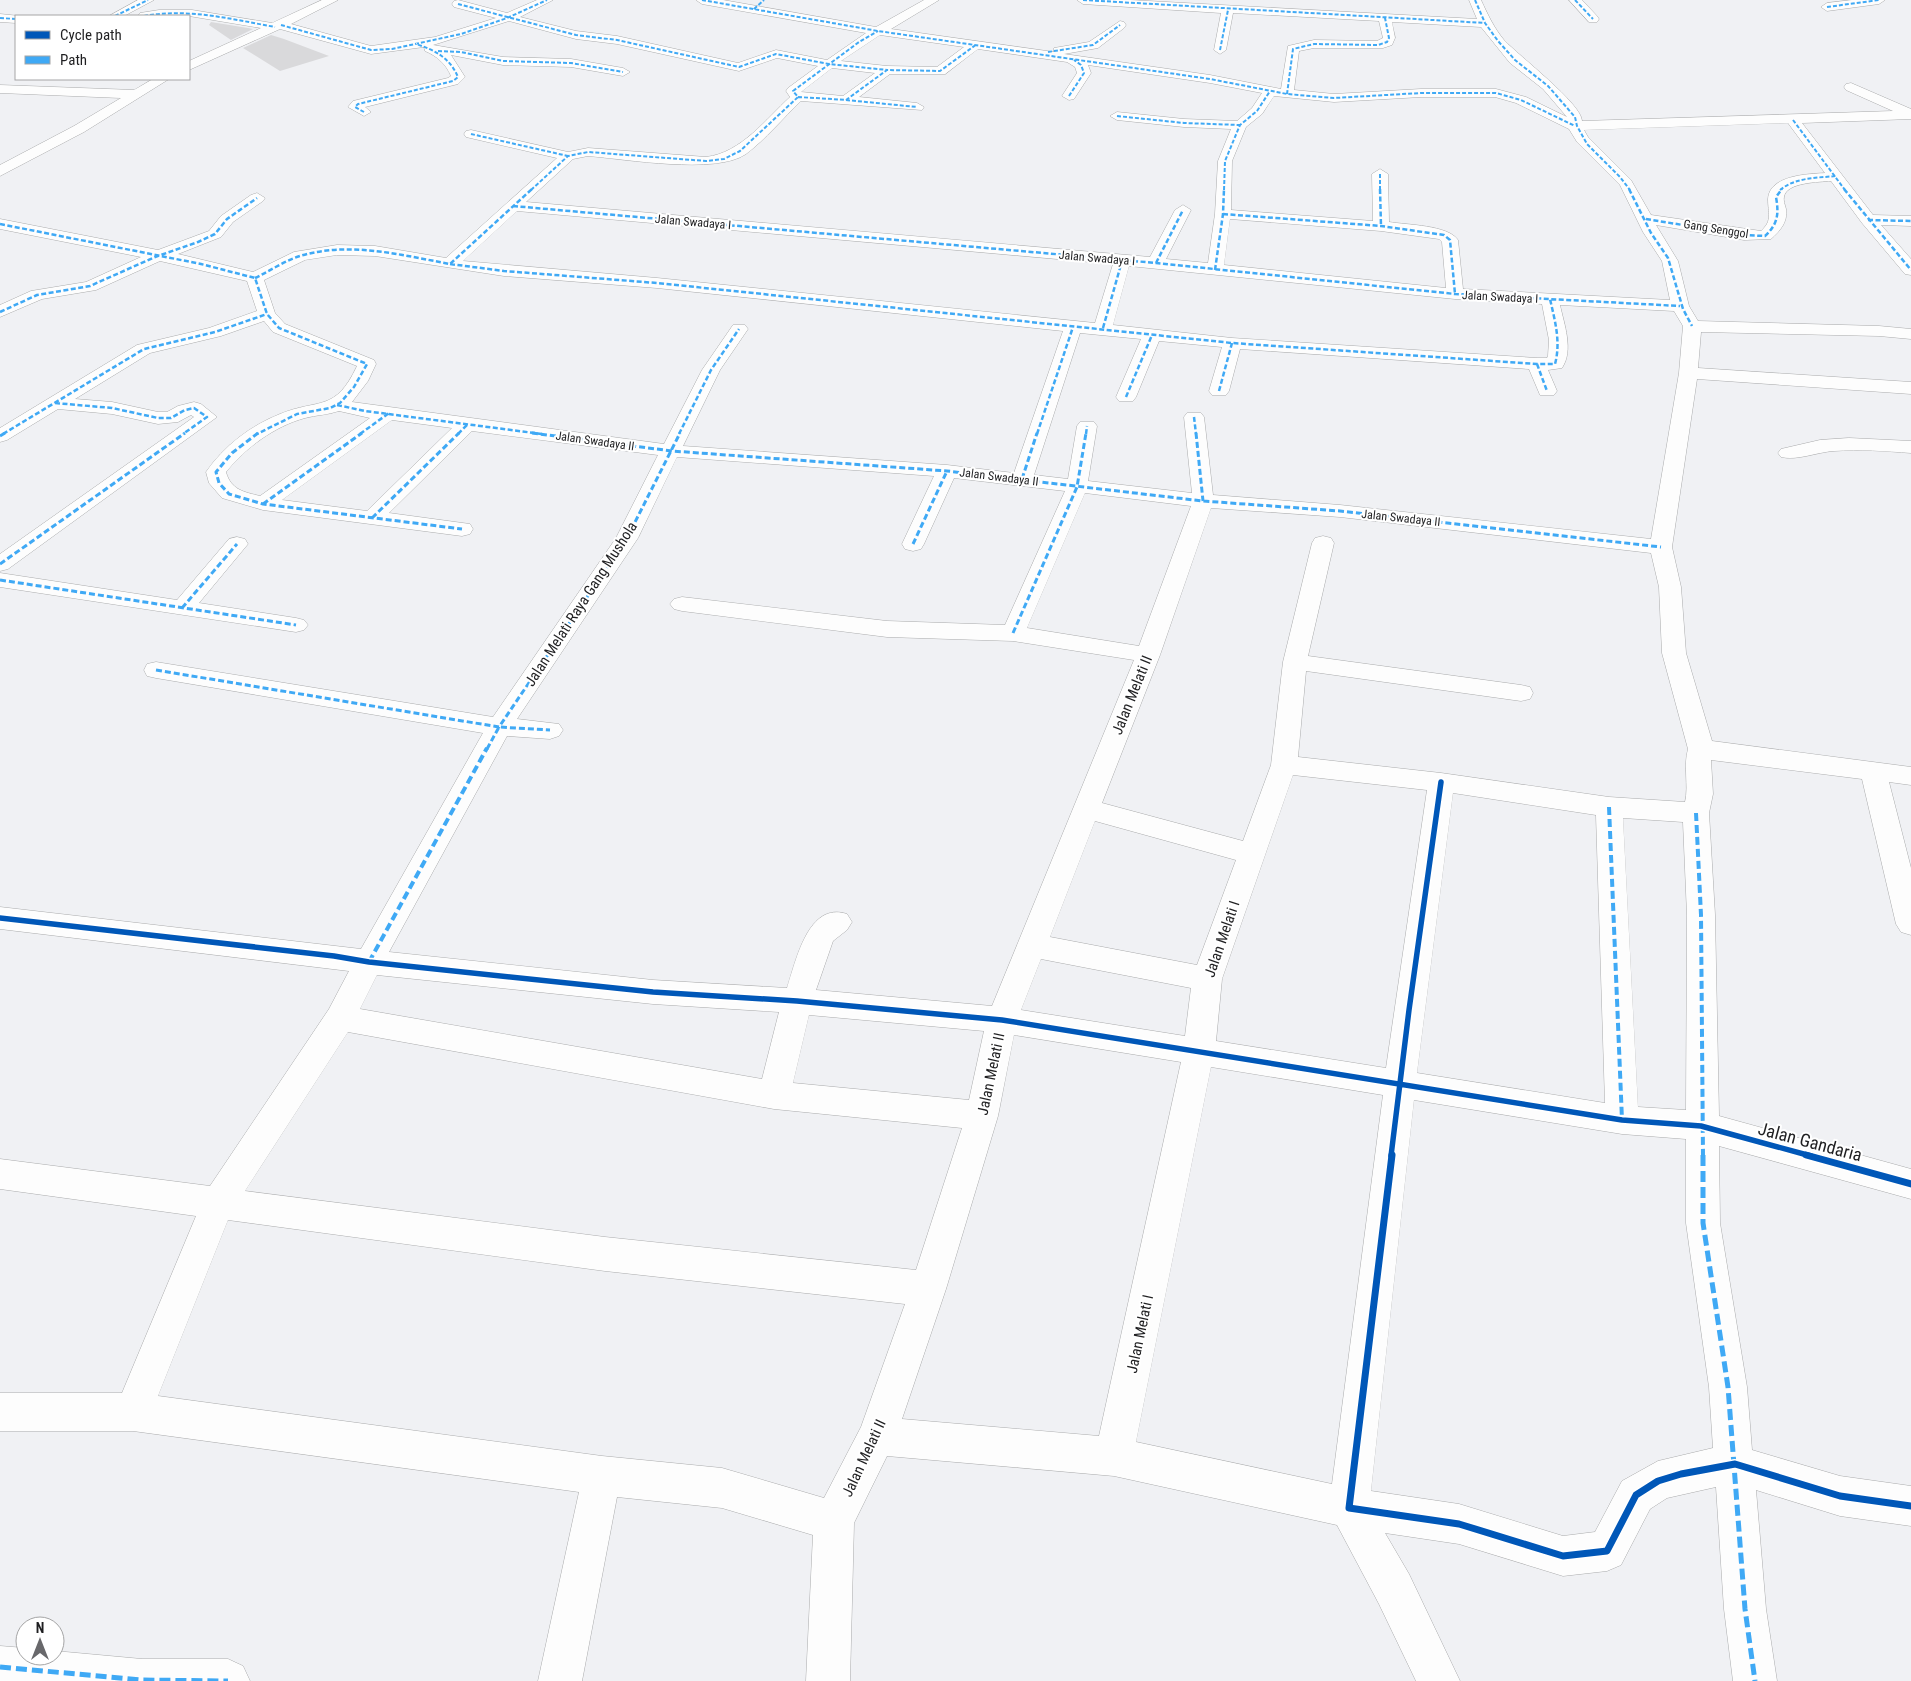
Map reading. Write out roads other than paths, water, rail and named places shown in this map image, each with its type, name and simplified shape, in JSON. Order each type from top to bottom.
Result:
[{"type":"street","points":[[117,15],[148,0]]},
{"type":"street","points":[[190,66],[332,0]]},
{"type":"street","points":[[150,15],[163,13],[205,15],[278,26],[371,50],[416,44],[507,17],[543,0]]},
{"type":"street","points":[[702,0],[878,31],[1210,79],[1287,94],[1334,98],[1421,93],[1496,93],[1520,100],[1575,126],[1911,115]]},
{"type":"street","points":[[754,9],[764,0]]},
{"type":"street","points":[[798,97],[793,91],[829,64],[878,31],[934,0]]},
{"type":"street","points":[[1083,0],[1228,10],[1485,23]]},
{"type":"street","points":[[1474,0],[1485,23],[1515,60],[1548,86],[1575,117],[1575,126],[1582,139],[1626,183],[1651,232],[1670,261],[1680,306],[1692,326],[1688,373],[1661,547],[1670,587],[1674,653],[1701,749],[1698,760],[1700,794],[1696,812],[1701,915],[1703,1223],[1728,1387],[1744,1609],[1755,1681]]},
{"type":"street","points":[[1575,0],[1593,19]]},
{"type":"street","points":[[1828,7],[1879,0]]},
{"type":"street","points":[[458,4],[576,35],[617,40],[739,66],[776,54],[829,64],[887,70],[940,71],[977,44]]},
{"type":"street","points":[[1220,50],[1228,10]]},
{"type":"street","points":[[0,18],[15,19]]},
{"type":"street","points":[[1287,94],[1292,49],[1314,44],[1378,45],[1387,42],[1389,38],[1385,18]]},
{"type":"street","points":[[1038,54],[1093,45],[1120,25]]},
{"type":"street","points":[[416,44],[438,51],[461,52],[503,61],[571,63],[623,72]]},
{"type":"street","points":[[364,112],[355,107],[358,104],[453,81],[458,77],[456,69],[438,51]]},
{"type":"street","points":[[1068,96],[1084,73],[1081,65],[1071,59]]},
{"type":"street","points":[[846,100],[887,70]]},
{"type":"street","points":[[0,171],[79,129],[134,94],[160,80]]},
{"type":"street","points":[[1851,87],[1911,115]]},
{"type":"street","points":[[0,89],[134,94]]},
{"type":"street","points":[[1215,270],[1224,214],[1226,161],[1240,125],[1258,111],[1270,91]]},
{"type":"street","points":[[471,134],[568,156],[588,152],[706,161],[724,159],[740,151],[798,97],[917,107]]},
{"type":"street","points":[[1117,116],[1184,123],[1240,125]]},
{"type":"street","points":[[1793,120],[1868,220],[1911,270]]},
{"type":"street","points":[[450,264],[568,156]]},
{"type":"street","points":[[1380,174],[1380,226]]},
{"type":"street","name":"Gang Senggol","points":[[1646,219],[1744,235],[1765,236],[1780,217],[1776,197],[1781,187],[1789,182],[1836,176]]},
{"type":"street","points":[[0,312],[37,295],[90,286],[155,257],[208,238],[239,209],[257,198]]},
{"type":"street","name":"Jalan Swadaya I","points":[[513,206],[1156,264],[1455,294],[1680,306]]},
{"type":"street","points":[[1156,264],[1182,210]]},
{"type":"street","points":[[1224,214],[1380,226],[1444,235],[1450,240],[1455,294]]},
{"type":"street","points":[[1868,220],[1911,221]]},
{"type":"street","points":[[0,224],[155,257],[201,264],[255,278],[300,256],[335,250],[376,252],[504,271],[657,283],[1072,327],[1103,328],[1232,343],[1537,364],[1555,364],[1558,356],[1559,342],[1550,299]]},
{"type":"street","points":[[1103,328],[1122,261]]},
{"type":"street","points":[[255,278],[267,314],[279,328],[367,364],[363,377],[337,406],[298,414],[270,425],[223,462],[216,472],[219,483],[229,494],[263,504],[462,529]]},
{"type":"street","points":[[0,436],[144,350],[215,332],[267,314]]},
{"type":"street","points":[[1692,326],[1879,331],[1911,334]]},
{"type":"street","points":[[1022,479],[1072,327]]},
{"type":"street","name":"Jalan Melati Raya Gang Mushola","points":[[133,1412],[219,1201],[340,1018],[499,727],[627,538],[711,370],[739,329]]},
{"type":"street","points":[[1126,397],[1152,335]]},
{"type":"street","points":[[1219,391],[1232,343]]},
{"type":"street","points":[[1537,364],[1548,391]]},
{"type":"street","points":[[1688,373],[1906,387],[1911,408]]},
{"type":"street","points":[[0,564],[207,416],[194,408],[185,410],[171,418],[158,418],[112,408],[55,403]]},
{"type":"street","name":"Jalan Swadaya II","points":[[337,406],[365,412],[389,413],[672,451],[946,470],[1203,501],[1340,511],[1661,547]]},
{"type":"street","points":[[263,504],[389,413]]},
{"type":"street","name":"Jalan Melati II","points":[[828,1681],[834,1521],[877,1436],[928,1289],[982,1116],[1002,1020],[1148,655],[1203,501],[1194,417]]},
{"type":"street","points":[[372,518],[468,424]]},
{"type":"street","points":[[1013,633],[1077,487],[1087,426]]},
{"type":"street","points":[[1788,453],[1821,445],[1861,442],[1911,447]]},
{"type":"street","points":[[913,544],[946,470]]},
{"type":"street","name":"Jalan Melati I","points":[[1114,1458],[1199,1050],[1207,979],[1284,765],[1295,662],[1323,543]]},
{"type":"street","points":[[182,608],[237,544]]},
{"type":"street","points":[[0,580],[296,625]]},
{"type":"street","points":[[682,604],[887,630],[1013,633],[1148,655]]},
{"type":"street","points":[[1295,662],[1521,693]]},
{"type":"street","points":[[156,670],[499,727],[550,730]]},
{"type":"street","points":[[1701,749],[1911,776]]},
{"type":"street","points":[[1284,765],[1441,782],[1609,807],[1696,812]]},
{"type":"street","points":[[1873,772],[1911,924]]},
{"type":"street","points":[[1438,1681],[1394,1589],[1349,1508],[1400,1084],[1441,782]]},
{"type":"street","points":[[1609,807],[1622,1120]]},
{"type":"street","points":[[1087,809],[1252,854]]},
{"type":"street","name":"Jalan Gandaria","points":[[0,918],[334,956],[369,962],[653,992],[797,1001],[1002,1020],[1199,1050],[1622,1120],[1702,1126],[1911,1184]]},
{"type":"street","points":[[774,1095],[797,1001],[821,934],[837,922]]},
{"type":"street","points":[[1032,945],[1207,979]]},
{"type":"street","points":[[340,1018],[774,1095],[982,1116]]},
{"type":"street","points":[[0,1174],[219,1201],[605,1254],[928,1289]]},
{"type":"street","points":[[0,1412],[133,1412],[602,1476],[722,1488],[834,1521]]},
{"type":"street","points":[[877,1436],[1114,1458],[1349,1508],[1459,1524],[1563,1556],[1607,1551],[1636,1495],[1658,1481],[1681,1474],[1735,1464],[1840,1496],[1911,1506]]},
{"type":"street","points":[[560,1681],[602,1476]]},
{"type":"street","points":[[0,1667],[142,1680],[228,1681]]}]
